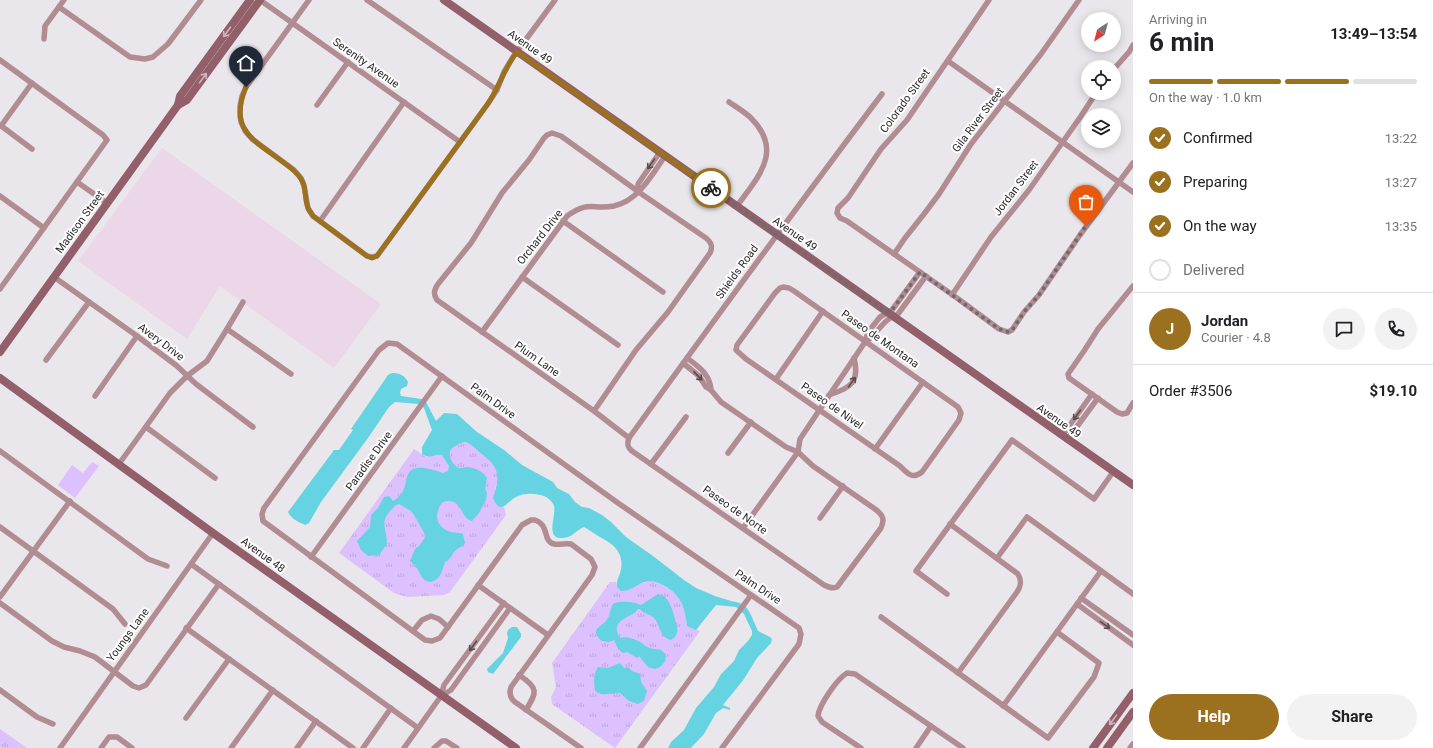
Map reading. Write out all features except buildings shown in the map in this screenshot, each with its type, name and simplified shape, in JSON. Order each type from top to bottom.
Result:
[{"type":"main road","name":"Madison Street","points":[[0,352],[178,105],[180,96],[250,0]]},
{"type":"main road","name":"Madison Street","points":[[178,105],[187,100],[260,0]]},
{"type":"main road","name":"Avenue 49","points":[[444,0],[1064,438],[1133,485]]},
{"type":"main road","name":"Avenue 48","points":[[0,378],[213,533],[516,748]]},
{"type":"main road","points":[[1093,748],[1133,693]]},
{"type":"main road","points":[[1107,748],[1133,712]]},
{"type":"street","points":[[44,39],[45,26],[64,0]]},
{"type":"street","points":[[59,7],[130,57],[145,59],[153,57],[168,44],[201,0]]},
{"type":"street","name":"Serenity Avenue","points":[[260,0],[460,142]]},
{"type":"street","points":[[309,0],[246,87],[242,96],[240,116],[241,122],[245,131],[252,139],[294,170],[301,178],[304,185],[308,208],[313,216],[367,256],[372,258],[377,256],[497,90],[504,72],[555,0]]},
{"type":"street","points":[[367,0],[497,90]]},
{"type":"street","name":"Colorado Street","points":[[894,254],[840,218],[838,208],[848,198],[881,149],[907,120],[989,0]]},
{"type":"street","name":"Gila River Street","points":[[894,254],[932,204],[962,157],[1041,54],[1079,0]]},
{"type":"street","points":[[1121,61],[1133,45]]},
{"type":"street","points":[[0,60],[103,135],[106,140],[0,289]]},
{"type":"street","points":[[948,61],[1133,192]]},
{"type":"street","points":[[317,105],[348,62]]},
{"type":"street","points":[[32,83],[1,126],[32,149]]},
{"type":"street","name":"Shields Road","points":[[627,445],[629,438],[776,234],[882,94]]},
{"type":"street","name":"Jordan Street","points":[[952,294],[991,237],[1029,190],[1091,100]]},
{"type":"street","points":[[320,221],[404,102]]},
{"type":"street","points":[[729,102],[750,118],[762,132],[767,147],[766,159],[761,174],[737,206]]},
{"type":"street","name":"Plum Lane","points":[[629,438],[594,411],[437,300],[434,295],[434,290],[471,243],[506,187],[529,160],[544,138],[552,133],[561,136],[638,191]]},
{"type":"street","name":"Orchard Drive","points":[[482,332],[563,221],[572,213],[585,206],[613,206],[623,203],[638,191],[638,184],[662,154]]},
{"type":"street","points":[[894,254],[1004,331],[1008,332],[1012,330],[1024,312],[1039,295],[1080,235],[1133,163]]},
{"type":"street","points":[[77,182],[107,204]]},
{"type":"street","points":[[594,411],[636,350],[676,301],[710,254],[712,248],[711,242],[706,238],[638,191]]},
{"type":"street","points":[[0,196],[44,228]]},
{"type":"street","points":[[563,221],[663,292]]},
{"type":"street","points":[[889,314],[920,272]]},
{"type":"street","points":[[743,528],[798,452],[800,439],[829,394],[866,342],[868,332],[880,317],[889,314],[898,314],[926,276]]},
{"type":"street","name":"Avery Drive","points":[[54,277],[138,336],[253,427]]},
{"type":"street","points":[[522,277],[618,345]]},
{"type":"street","points":[[1133,286],[1098,329],[1068,374],[1069,378],[1117,412],[1122,414],[1127,413],[1133,403]]},
{"type":"street","name":"Paseo de Montana","points":[[736,350],[737,345],[775,293],[783,287],[794,291],[958,407],[961,413],[959,420],[922,472],[917,476]]},
{"type":"street","points":[[46,360],[89,302]]},
{"type":"street","points":[[119,464],[170,393],[187,376],[207,361],[243,302]]},
{"type":"street","points":[[776,379],[823,312]]},
{"type":"street","points":[[227,329],[291,374]]},
{"type":"street","points":[[95,396],[138,336]]},
{"type":"street","name":"Palm Drive","points":[[581,748],[512,700],[510,693],[511,687],[519,675],[592,575],[595,567],[591,559],[571,544],[551,543],[547,538],[543,524],[535,520],[527,521],[522,525],[440,638],[432,641],[425,640],[264,521],[263,510],[273,495],[382,346],[388,342],[397,344],[618,502],[799,628],[801,634],[799,644],[722,748]]},
{"type":"street","name":"Paseo de Nivel","points":[[736,350],[908,473],[913,476],[917,476]]},
{"type":"street","points":[[829,394],[845,390],[853,382],[857,373],[854,358]]},
{"type":"street","points":[[685,360],[699,376],[706,387],[711,390],[721,402],[786,447],[798,452],[813,466],[843,486],[820,518]]},
{"type":"street","name":"Paradise Drive","points":[[311,557],[442,376]]},
{"type":"street","points":[[875,449],[923,382]]},
{"type":"street","points":[[1064,438],[1092,394]]},
{"type":"street","points":[[1064,438],[1098,398]]},
{"type":"street","points":[[651,464],[686,417]]},
{"type":"street","points":[[728,453],[751,422]]},
{"type":"street","points":[[146,427],[215,478]]},
{"type":"street","points":[[947,594],[916,572],[1012,440],[1094,499],[1113,472]]},
{"type":"street","name":"Paseo de Norte","points":[[627,445],[632,451],[824,585],[834,588],[842,581],[881,528],[884,518],[880,512],[843,486]]},
{"type":"street","points":[[0,451],[148,559],[167,566]]},
{"type":"street","points":[[0,597],[70,501]]},
{"type":"street","points":[[997,558],[1027,517],[1133,594]]},
{"type":"street","points":[[950,524],[1018,574],[1021,579],[1020,588],[958,673]]},
{"type":"street","points":[[0,526],[112,609],[125,624]]},
{"type":"street","name":"Youngs Lane","points":[[60,748],[213,533]]},
{"type":"street","points":[[191,564],[418,728]]},
{"type":"street","points":[[1003,706],[1101,571]]},
{"type":"street","points":[[0,603],[52,641],[64,647],[88,654],[115,671],[133,686],[139,688],[146,685],[219,584]]},
{"type":"street","points":[[478,585],[548,635]]},
{"type":"street","points":[[640,748],[751,595]]},
{"type":"street","points":[[1081,598],[1133,636]]},
{"type":"street","points":[[404,748],[441,696],[444,685],[504,603]]},
{"type":"street","points":[[1077,604],[1133,645]]},
{"type":"street","points":[[441,696],[451,690],[510,608]]},
{"type":"street","points":[[414,631],[422,620],[431,616],[440,619],[448,627]]},
{"type":"street","points":[[881,617],[1048,738],[1094,677],[1099,663],[1057,632]]},
{"type":"street","points":[[186,628],[353,748]]},
{"type":"street","points":[[186,718],[229,659]]},
{"type":"street","points":[[859,747],[822,722],[818,716],[819,708],[838,680],[846,673],[855,674],[963,748]]},
{"type":"street","points":[[519,675],[532,685],[535,690],[534,697],[526,710]]},
{"type":"street","points":[[0,690],[37,717],[53,724]]},
{"type":"street","points":[[231,748],[273,690]]},
{"type":"street","points":[[363,748],[391,708]]},
{"type":"street","points":[[297,748],[316,721]]},
{"type":"street","points":[[916,748],[931,726]]},
{"type":"street","points":[[100,748],[109,737],[117,737],[132,748]]},
{"type":"street","points":[[434,748],[442,741],[446,741],[457,748]]},
{"type":"street","points":[[1130,748],[1133,744]]},
{"type":"shaded area","points":[[162,148],[381,304],[334,368],[220,286],[187,339],[78,261]]},
{"type":"green space","points":[[463,442],[478,449],[489,459],[496,470],[498,480],[495,489],[496,494],[501,507],[504,507],[506,515],[450,592],[444,595],[407,597],[394,593],[339,553],[414,449],[426,457],[449,451]]},
{"type":"green space","points":[[92,462],[99,466],[75,498],[58,485],[72,465],[83,473]]},
{"type":"green space","points":[[649,581],[659,583],[673,592],[680,600],[683,607],[687,626],[700,631],[615,748],[552,704],[551,697],[556,687],[552,663],[610,582],[616,582],[617,587],[631,589],[636,585]]},
{"type":"green space","points":[[0,729],[27,748],[0,748]]},
{"type":"water","points":[[392,373],[402,375],[408,382],[407,386],[401,389],[401,396],[422,399],[426,402],[436,421],[444,413],[457,414],[477,432],[504,450],[522,465],[553,482],[557,488],[569,494],[575,502],[582,507],[589,508],[602,515],[626,537],[684,580],[696,588],[715,596],[740,603],[747,608],[758,631],[772,639],[771,643],[757,658],[744,679],[723,705],[730,708],[730,710],[723,708],[716,713],[704,734],[691,748],[668,748],[671,742],[684,730],[696,708],[714,687],[721,674],[734,661],[739,650],[752,635],[752,631],[744,614],[736,607],[716,605],[696,630],[687,626],[684,609],[680,599],[661,584],[649,581],[631,589],[621,591],[617,585],[621,569],[621,558],[613,546],[584,527],[568,537],[560,538],[555,536],[552,528],[554,506],[547,497],[537,494],[522,495],[516,497],[504,506],[501,507],[496,504],[493,498],[497,482],[494,466],[469,443],[464,442],[454,447],[450,451],[450,457],[452,462],[458,468],[466,467],[481,471],[487,478],[485,489],[487,493],[486,500],[479,513],[472,521],[468,520],[459,506],[453,501],[448,501],[440,505],[437,516],[439,523],[443,528],[451,532],[463,534],[465,543],[445,562],[441,574],[437,579],[431,582],[425,580],[415,565],[410,561],[415,549],[426,536],[411,511],[399,504],[391,510],[385,519],[384,526],[387,544],[379,555],[368,556],[361,550],[357,541],[370,527],[371,515],[378,508],[384,497],[389,496],[393,501],[400,496],[410,471],[416,468],[443,473],[448,471],[449,466],[442,455],[425,456],[422,454],[422,447],[432,430],[424,408],[419,404],[395,402],[389,407],[321,502],[309,523],[305,525],[291,517],[288,512],[334,450],[339,450],[353,430],[351,429],[388,375]]},
{"type":"water","points":[[658,594],[668,601],[671,607],[677,628],[675,637],[671,640],[667,639],[662,634],[654,618],[640,609],[623,619],[617,626],[617,631],[620,638],[625,637],[634,639],[649,648],[658,649],[665,653],[666,659],[663,664],[655,669],[648,667],[639,656],[637,658],[627,652],[623,653],[618,649],[614,640],[609,642],[602,641],[598,637],[596,630],[608,618],[614,603],[628,602],[641,605]]},
{"type":"water","points":[[512,627],[517,627],[521,637],[493,674],[488,672],[487,669],[503,653],[508,638],[508,630]]},
{"type":"water","points":[[620,663],[624,668],[628,667],[632,671],[640,674],[641,682],[647,691],[644,701],[638,704],[629,701],[620,693],[600,694],[595,691],[594,682],[598,667],[608,668]]},
{"type":"way so far","points":[[711,188],[886,312],[892,310],[920,272],[999,329],[1008,332],[1012,330],[1024,312],[1056,272],[1086,226]]},
{"type":"route","points":[[246,87],[240,106],[241,122],[245,131],[252,139],[294,170],[301,178],[304,185],[308,208],[313,216],[367,256],[372,258],[377,256],[487,105],[497,90],[504,72],[517,52],[711,188]]}]
